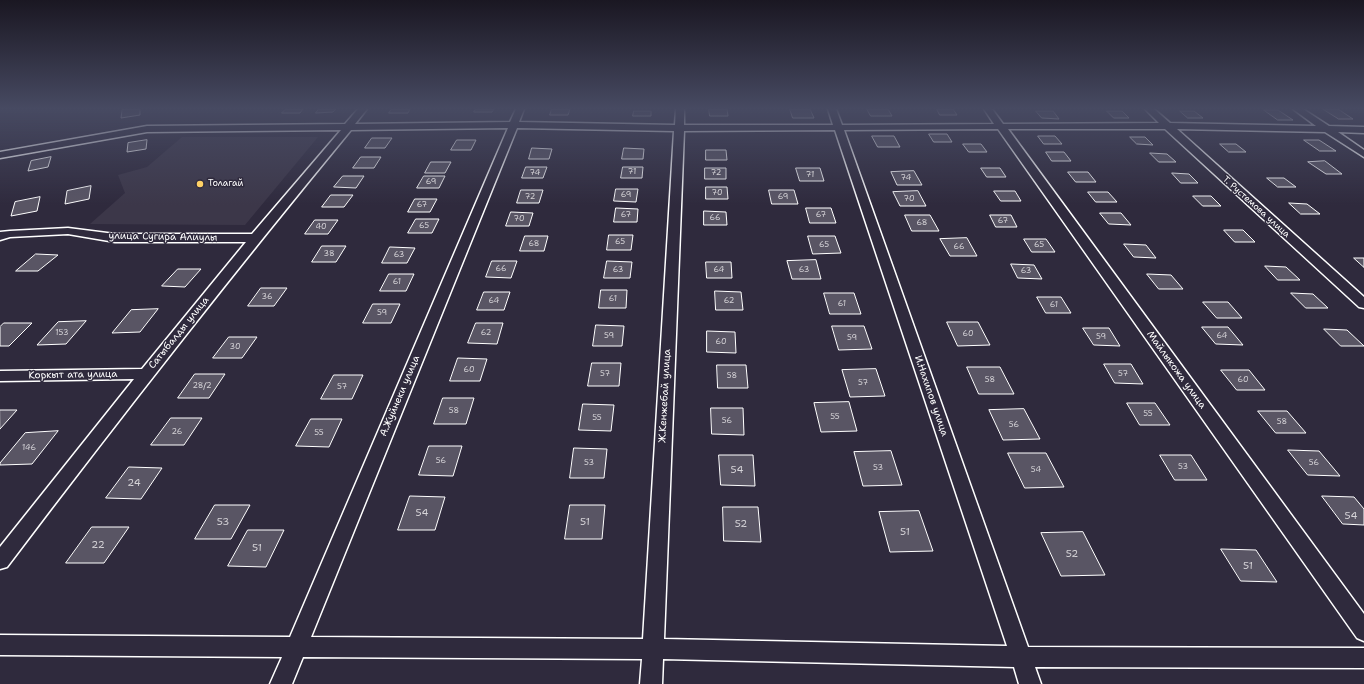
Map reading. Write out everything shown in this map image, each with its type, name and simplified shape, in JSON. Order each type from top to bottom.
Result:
[{"type":"street","points":[[0,155],[80,141]]},
{"type":"street","name":"Сатыбалды улица","points":[[0,560],[255,238],[336,141]]},
{"type":"street","name":"А.Жуйнеки улица","points":[[281,684],[505,141]]},
{"type":"street","name":"Ж.Кенжебай улица","points":[[651,684],[678,141]]},
{"type":"street","name":"И.Нахипов улица","points":[[842,141],[1030,684]]},
{"type":"street","name":"Майлыкожа улица","points":[[1011,141],[1364,631]]},
{"type":"street","name":"Т. Рустемова улица","points":[[1184,141],[1364,304]]},
{"type":"street","points":[[1344,141],[1364,154]]},
{"type":"street","name":"улица Сугира Алиулы","points":[[0,236],[10,234],[68,231],[115,238],[255,238]]},
{"type":"street","name":"Коркыт ата улица","points":[[0,376],[146,374]]},
{"type":"street","points":[[0,645],[652,649],[1021,657],[1364,658]]},
{"type":"shaded area","name":"Толагай","points":[[177,141],[315,141],[245,225],[90,224],[125,193],[118,175],[147,167]]},
{"type":"building","points":[[147,141],[146,149],[127,152],[128,143]]},
{"type":"building","points":[[370,141],[390,141],[385,148],[365,148]]},
{"type":"building","points":[[456,141],[476,141],[471,150],[451,150]]},
{"type":"building","points":[[875,141],[897,141],[900,147],[878,147]]},
{"type":"building","points":[[933,141],[952,142],[934,142]]},
{"type":"building","points":[[1042,141],[1059,141],[1062,144],[1044,144]]},
{"type":"building","points":[[1134,141],[1149,141],[1153,145],[1137,144]]},
{"type":"building","points":[[1305,141],[1320,141],[1336,151],[1320,151]]},
{"type":"building","points":[[963,144],[981,144],[987,152],[969,152]]},
{"type":"building","points":[[1220,144],[1236,144],[1246,152],[1229,152]]},
{"type":"building","points":[[532,148],[552,149],[549,159],[529,159]]},
{"type":"building","points":[[624,148],[644,149],[643,159],[622,159]]},
{"type":"building","points":[[706,150],[726,150],[727,160],[706,160]]},
{"type":"building","points":[[1046,152],[1064,152],[1071,161],[1052,161]]},
{"type":"building","points":[[1150,153],[1167,154],[1176,162],[1159,162]]},
{"type":"building","points":[[51,157],[48,167],[28,171],[31,161]]},
{"type":"building","points":[[361,157],[381,157],[374,168],[353,168]]},
{"type":"building","points":[[1325,161],[1342,174],[1326,174],[1308,162]]},
{"type":"building","points":[[431,162],[451,162],[445,173],[425,173]]},
{"type":"building","points":[[526,167],[547,167],[543,178],[522,178]]},
{"type":"building","points":[[623,167],[643,167],[642,178],[621,178]]},
{"type":"building","points":[[705,168],[726,168],[726,179],[705,179]]},
{"type":"building","points":[[796,168],[820,168],[824,181],[800,181]]},
{"type":"building","points":[[981,168],[1000,168],[1006,177],[987,177]]},
{"type":"building","points":[[914,171],[922,185],[897,185],[891,172]]},
{"type":"building","points":[[1068,172],[1088,172],[1096,182],[1076,182]]},
{"type":"building","points":[[1172,173],[1189,174],[1198,183],[1181,183]]},
{"type":"building","points":[[343,176],[364,176],[356,188],[334,187]]},
{"type":"building","points":[[424,176],[445,176],[439,188],[417,188]]},
{"type":"building","points":[[1267,178],[1284,178],[1296,187],[1278,187]]},
{"type":"building","points":[[91,186],[89,199],[65,204],[67,191]]},
{"type":"building","points":[[706,187],[727,187],[728,199],[706,199]]},
{"type":"building","points":[[616,189],[638,189],[636,202],[614,201]]},
{"type":"building","points":[[521,190],[543,190],[539,203],[517,203]]},
{"type":"building","points":[[769,190],[794,190],[798,204],[772,204]]},
{"type":"building","points":[[918,191],[926,206],[900,206],[893,192]]},
{"type":"building","points":[[994,191],[1015,191],[1021,201],[1001,201]]},
{"type":"building","points":[[1088,192],[1108,192],[1117,202],[1096,202]]},
{"type":"building","points":[[331,195],[353,195],[344,207],[322,207]]},
{"type":"building","points":[[1193,196],[1211,196],[1221,206],[1203,206]]},
{"type":"building","points":[[40,197],[37,211],[11,216],[15,202]]},
{"type":"building","points":[[415,199],[437,199],[430,212],[408,212]]},
{"type":"building","points":[[1289,203],[1307,204],[1320,214],[1301,214]]},
{"type":"building","points":[[616,208],[638,209],[637,222],[614,222]]},
{"type":"building","points":[[806,208],[831,208],[836,223],[810,223]]},
{"type":"building","points":[[704,211],[726,212],[727,225],[704,225]]},
{"type":"building","points":[[511,212],[533,213],[529,226],[506,226]]},
{"type":"building","points":[[1100,213],[1121,213],[1131,225],[1109,224]]},
{"type":"building","points":[[905,215],[930,215],[939,231],[912,231]]},
{"type":"building","points":[[990,215],[1011,215],[1017,227],[996,227]]},
{"type":"building","points":[[416,219],[439,219],[432,233],[408,233]]},
{"type":"building","points":[[315,220],[338,220],[328,234],[305,234]]},
{"type":"building","points":[[1224,230],[1243,230],[1255,242],[1235,242]]},
{"type":"building","points":[[609,235],[633,235],[631,250],[607,250]]},
{"type":"building","points":[[525,236],[548,236],[544,251],[520,251]]},
{"type":"building","points":[[808,236],[835,236],[841,253],[813,254]]},
{"type":"building","points":[[967,238],[977,256],[950,256],[940,239]]},
{"type":"building","points":[[1024,239],[1046,239],[1055,252],[1032,252]]},
{"type":"building","points":[[1124,244],[1146,245],[1156,258],[1134,257]]},
{"type":"building","points":[[322,246],[346,246],[336,262],[312,262]]},
{"type":"building","points":[[390,247],[415,248],[407,263],[382,263]]},
{"type":"building","points":[[36,254],[58,255],[38,271],[16,271]]},
{"type":"building","points":[[1354,258],[1364,258],[1364,267]]},
{"type":"building","points":[[816,260],[821,279],[792,279],[787,261]]},
{"type":"building","points":[[492,261],[517,261],[511,278],[486,277]]},
{"type":"building","points":[[607,261],[632,262],[630,278],[604,278]]},
{"type":"building","points":[[706,262],[731,262],[732,278],[707,278]]},
{"type":"building","points":[[1011,264],[1034,265],[1042,279],[1018,278]]},
{"type":"building","points":[[1265,266],[1286,267],[1300,280],[1278,280]]},
{"type":"building","points":[[178,269],[201,269],[185,287],[162,286]]},
{"type":"building","points":[[389,274],[414,274],[406,291],[380,291]]},
{"type":"building","points":[[1147,274],[1171,275],[1183,289],[1159,289]]},
{"type":"building","points":[[261,288],[287,288],[274,306],[248,306]]},
{"type":"building","points":[[601,290],[627,290],[626,308],[599,308]]},
{"type":"building","points":[[715,291],[741,292],[743,310],[716,310]]},
{"type":"building","points":[[484,292],[510,292],[504,310],[477,310]]},
{"type":"building","points":[[824,293],[854,293],[861,314],[830,314]]},
{"type":"building","points":[[1291,293],[1313,294],[1328,308],[1306,308]]},
{"type":"building","points":[[1037,297],[1061,297],[1071,313],[1046,313]]},
{"type":"building","points":[[1203,302],[1228,302],[1242,318],[1217,318]]},
{"type":"building","points":[[373,304],[400,304],[391,323],[363,323]]},
{"type":"building","points":[[158,309],[140,332],[112,333],[131,310]]},
{"type":"building","points":[[86,321],[66,344],[37,345],[58,322]]},
{"type":"building","points":[[947,322],[978,322],[990,345],[958,346]]},
{"type":"building","points":[[4,323],[32,323],[9,346],[0,346],[0,327]]},
{"type":"building","points":[[476,323],[503,323],[497,344],[468,343]]},
{"type":"building","points":[[596,325],[624,326],[622,346],[593,346]]},
{"type":"building","points":[[832,326],[864,326],[872,349],[839,350]]},
{"type":"building","points":[[1202,327],[1228,327],[1243,345],[1216,344]]},
{"type":"building","points":[[1083,328],[1109,328],[1120,346],[1094,345]]},
{"type":"building","points":[[1324,329],[1347,330],[1364,346],[1341,346]]},
{"type":"building","points":[[707,331],[735,332],[736,353],[707,352]]},
{"type":"building","points":[[229,337],[257,337],[242,358],[213,358]]},
{"type":"building","points":[[458,358],[487,359],[480,381],[450,381]]},
{"type":"building","points":[[592,363],[621,363],[619,386],[588,386]]},
{"type":"building","points":[[1104,364],[1131,364],[1143,384],[1115,383]]},
{"type":"building","points":[[717,365],[746,365],[748,388],[718,388]]},
{"type":"building","points":[[967,367],[1000,367],[1014,394],[979,394]]},
{"type":"building","points":[[876,369],[885,396],[850,397],[842,370]]},
{"type":"building","points":[[1221,370],[1249,370],[1265,390],[1237,390]]},
{"type":"building","points":[[195,374],[225,374],[209,398],[178,398]]},
{"type":"building","points":[[334,375],[363,375],[352,399],[321,399]]},
{"type":"building","points":[[443,398],[474,398],[466,424],[434,424]]},
{"type":"building","points":[[849,402],[857,431],[821,432],[814,403]]},
{"type":"building","points":[[1127,403],[1155,403],[1170,425],[1140,425]]},
{"type":"building","points":[[583,404],[614,405],[611,431],[579,430]]},
{"type":"building","points":[[711,408],[743,408],[744,435],[712,434]]},
{"type":"building","points":[[1024,409],[1040,439],[1003,440],[989,410]]},
{"type":"building","points":[[0,410],[17,410],[0,429]]},
{"type":"building","points":[[1258,411],[1287,411],[1306,433],[1276,433]]},
{"type":"building","points":[[171,418],[202,418],[184,445],[151,445]]},
{"type":"building","points":[[311,419],[342,419],[329,447],[296,446]]},
{"type":"building","points":[[58,431],[32,464],[0,465],[0,463],[25,433]]},
{"type":"building","points":[[429,446],[462,446],[453,476],[419,475]]},
{"type":"building","points":[[574,448],[607,449],[604,478],[570,478]]},
{"type":"building","points":[[1288,450],[1319,451],[1340,476],[1308,475]]},
{"type":"building","points":[[891,451],[902,485],[863,486],[854,452]]},
{"type":"building","points":[[1008,453],[1046,453],[1064,487],[1025,488]]},
{"type":"building","points":[[719,455],[753,455],[755,486],[721,485]]},
{"type":"building","points":[[1160,455],[1191,455],[1207,480],[1175,480]]},
{"type":"building","points":[[129,467],[162,468],[141,499],[106,498]]},
{"type":"building","points":[[410,496],[445,497],[435,530],[398,530]]},
{"type":"building","points":[[1322,496],[1354,497],[1364,509],[1364,525],[1343,524]]},
{"type":"building","points":[[215,505],[250,505],[231,539],[195,539]]},
{"type":"building","points":[[570,505],[605,505],[602,539],[565,539]]},
{"type":"building","points":[[723,507],[758,507],[761,542],[724,541]]},
{"type":"building","points":[[919,511],[933,551],[890,552],[879,512]]},
{"type":"building","points":[[92,527],[129,527],[104,563],[66,563]]},
{"type":"building","points":[[248,530],[284,530],[266,567],[228,566]]},
{"type":"building","points":[[1083,532],[1105,575],[1061,576],[1041,533]]},
{"type":"building","points":[[1221,549],[1256,550],[1277,582],[1241,581]]},
{"type":"place","name":"Толагай","points":[[200,184]]}]
